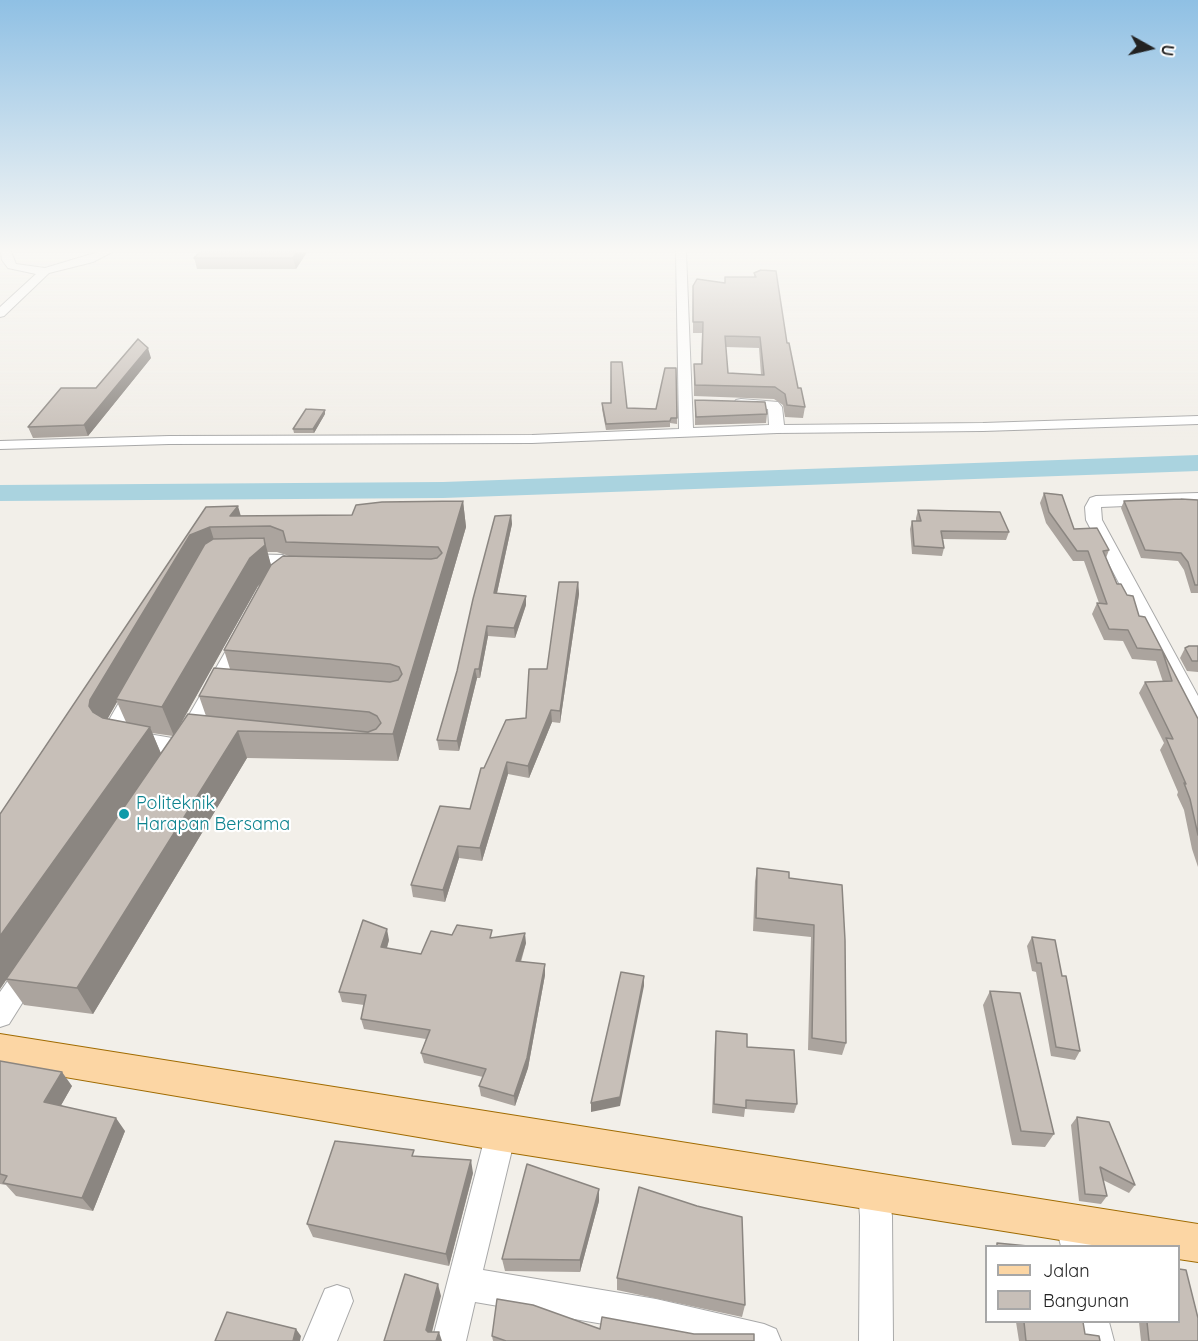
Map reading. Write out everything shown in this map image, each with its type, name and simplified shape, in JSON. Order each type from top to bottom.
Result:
[{"type":"main road","points":[[0,1050],[501,1133],[875,1216],[1074,1235],[1198,1243]]},
{"type":"street","points":[[686,433],[690,402],[689,315]]},
{"type":"street","points":[[728,403],[773,405],[777,429]]},
{"type":"street","points":[[0,445],[169,440],[532,439],[777,429],[983,427],[1198,420]]},
{"type":"street","points":[[1198,498],[1096,501],[1093,503],[1093,511],[1094,520],[1198,715]]},
{"type":"street","points":[[228,560],[277,559],[281,561],[277,582],[308,575]]},
{"type":"street","points":[[166,767],[217,685],[248,626]]},
{"type":"street","points":[[142,679],[115,727],[114,733],[123,738],[185,739],[213,733]]},
{"type":"street","points":[[217,685],[241,687]]},
{"type":"street","points":[[0,1015],[40,955]]},
{"type":"street","points":[[448,1341],[501,1133]]},
{"type":"street","points":[[875,1216],[876,1341]]},
{"type":"street","points":[[462,1283],[656,1316],[764,1341]]},
{"type":"street","points":[[320,1341],[336,1301]]},
{"type":"street","points":[[1093,1323],[1097,1341]]},
{"type":"building","points":[[693,315],[783,315],[787,343],[789,343],[798,388],[801,388],[805,407],[787,405],[785,394],[775,387],[695,385],[694,364],[702,364],[703,322],[693,322]],"holes":[[[725,336],[760,337],[764,375],[728,373]]]},
{"type":"building","points":[[138,339],[148,348],[84,425],[28,427],[61,388],[96,388]]},
{"type":"building","points":[[611,362],[622,362],[627,408],[656,409],[665,368],[676,368],[677,418],[671,418],[670,421],[606,424],[602,403],[611,403]]},
{"type":"building","points":[[695,400],[765,402],[767,414],[696,417]]},
{"type":"building","points":[[306,409],[325,410],[313,429],[293,429]]},
{"type":"building","points":[[1044,493],[1062,495],[1074,529],[1097,528],[1109,550],[1103,551],[1117,584],[1121,584],[1127,595],[1133,596],[1139,616],[1145,617],[1198,719],[1198,835],[1184,783],[1186,784],[1166,738],[1173,739],[1145,682],[1172,681],[1162,650],[1137,648],[1128,630],[1109,629],[1097,603],[1107,604],[1088,551],[1077,551],[1049,512]]},
{"type":"building","points":[[1198,500],[1198,585],[1195,585],[1188,562],[1181,553],[1145,550],[1124,501]]},
{"type":"building","points":[[463,501],[393,734],[238,731],[77,988],[6,979],[188,714],[368,732],[376,729],[381,723],[377,716],[369,712],[199,696],[214,668],[390,682],[398,680],[402,674],[399,667],[390,664],[224,650],[271,565],[283,556],[431,559],[437,558],[442,553],[438,547],[286,542],[283,531],[270,526],[210,527],[190,535],[90,700],[89,706],[93,712],[103,718],[150,727],[0,936],[0,814],[206,507],[238,506],[230,516],[352,515],[356,505],[382,502]]},
{"type":"building","points":[[918,510],[1000,512],[1009,532],[941,531],[944,548],[914,546],[912,521],[921,521]]},
{"type":"building","points":[[511,515],[494,593],[526,596],[514,628],[487,626],[479,669],[475,669],[457,741],[437,740],[457,671],[495,516]]},
{"type":"building","points":[[264,538],[265,545],[250,558],[162,707],[116,699],[205,544],[213,539]]},
{"type":"building","points":[[559,582],[578,582],[560,711],[551,710],[528,766],[507,762],[480,848],[458,846],[443,890],[411,885],[440,806],[470,809],[481,768],[484,768],[506,720],[526,718],[529,669],[547,669]]},
{"type":"building","points":[[1198,646],[1198,661],[1192,661],[1185,648]]},
{"type":"building","points":[[757,868],[789,872],[789,878],[842,885],[846,1043],[812,1038],[814,925],[756,918]]},
{"type":"building","points":[[363,920],[387,929],[381,947],[421,954],[431,931],[452,935],[457,925],[492,930],[490,938],[525,933],[516,961],[545,964],[527,1058],[514,1096],[479,1086],[486,1069],[421,1053],[430,1030],[361,1019],[366,995],[339,992]]},
{"type":"building","points":[[1032,937],[1055,940],[1062,976],[1066,976],[1080,1051],[1056,1047],[1041,963],[1037,963]]},
{"type":"building","points":[[621,972],[644,976],[620,1097],[591,1103]]},
{"type":"building","points":[[990,991],[1020,993],[1054,1134],[1021,1131]]},
{"type":"building","points":[[716,1031],[747,1034],[747,1047],[794,1050],[797,1104],[746,1100],[746,1108],[714,1104]]},
{"type":"building","points":[[0,1061],[62,1072],[44,1102],[116,1118],[82,1198],[3,1183],[7,1176],[0,1174]]},
{"type":"building","points":[[1077,1117],[1109,1122],[1135,1185],[1100,1167],[1107,1196],[1085,1194]]},
{"type":"building","points":[[335,1141],[414,1150],[412,1156],[471,1160],[446,1254],[307,1224]]},
{"type":"building","points":[[527,1164],[599,1189],[580,1260],[502,1259]]},
{"type":"building","points":[[639,1187],[697,1206],[742,1217],[745,1305],[617,1278]]},
{"type":"building","points":[[1180,1269],[1186,1270],[1198,1318],[1198,1341],[1149,1341],[1147,1323],[1180,1323]]},
{"type":"building","points":[[405,1274],[438,1284],[426,1330],[439,1332],[436,1341],[384,1341]]},
{"type":"building","points":[[497,1299],[533,1305],[600,1329],[602,1317],[694,1334],[754,1334],[754,1341],[506,1341],[492,1336]]},
{"type":"building","points":[[227,1312],[296,1329],[293,1341],[215,1341]]},
{"type":"building","points":[[1024,1323],[1083,1323],[1085,1334],[1099,1336],[1100,1341],[1026,1341]]},
{"type":"waterway","points":[[0,493],[443,490],[1198,463]]},
{"type":"place","name":"Politeknik Harapan Bersama","points":[[124,814]]}]
